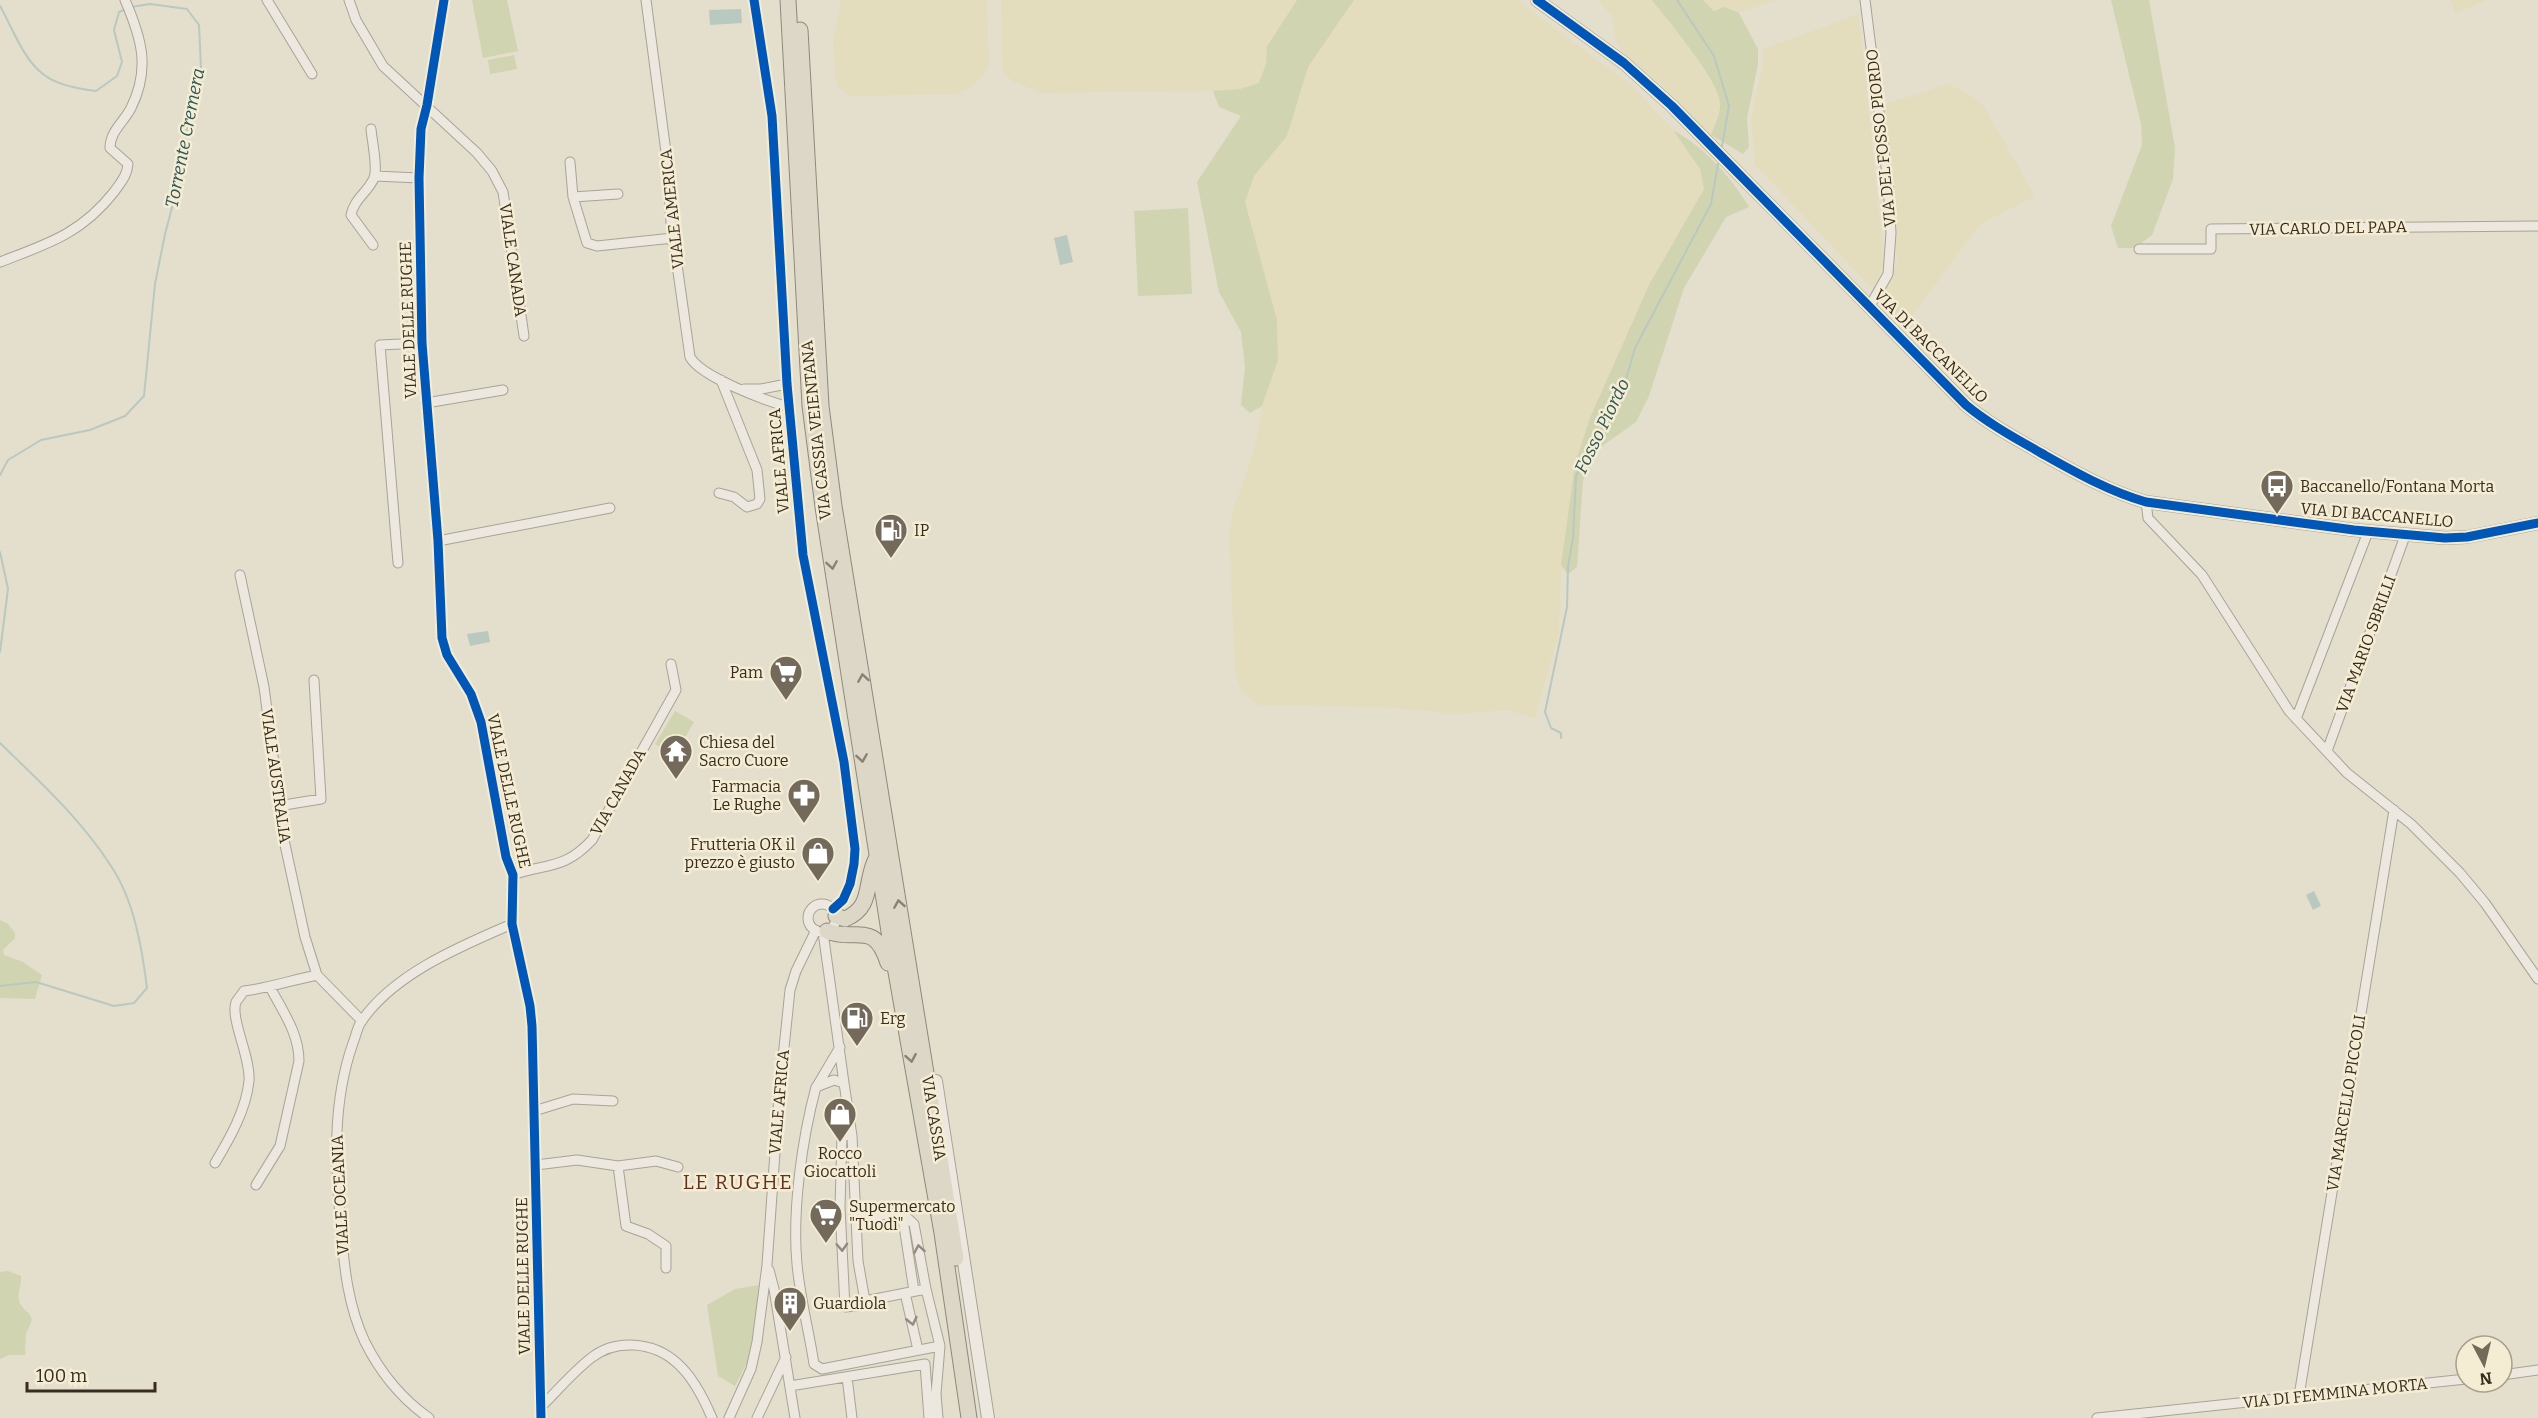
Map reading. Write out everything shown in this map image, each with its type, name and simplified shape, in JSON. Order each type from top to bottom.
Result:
[{"type":"highway","name":"VIA CASSIA VEIENTANA","points":[[793,5],[821,406],[834,506],[885,819]]},
{"type":"highway","name":"VIA CASSIA VEIENTANA","points":[[793,5],[810,406],[823,507],[877,856]]},
{"type":"highway","name":"VIA CASSIA","points":[[885,819],[952,1229],[979,1418]]},
{"type":"highway","name":"VIA CASSIA","points":[[877,856],[942,1233],[969,1418]]},
{"type":"highway","points":[[834,913],[845,919],[854,915],[866,901],[872,866],[877,856]]},
{"type":"highway","points":[[822,931],[836,934],[859,933],[879,943],[899,989]]},
{"type":"highway","points":[[904,937],[916,958],[936,1081]]},
{"type":"street","points":[[0,262],[57,240],[78,229],[106,202],[127,174],[128,164],[110,148],[110,140],[131,107],[144,57],[140,37],[125,0]]},
{"type":"street","points":[[267,0],[312,74]]},
{"type":"street","name":"VIALE CANADA","points":[[349,0],[356,20],[383,66],[404,88],[427,105],[484,162],[492,171],[503,192],[524,336]]},
{"type":"street","name":"VIALE DELLE RUGHE","points":[[444,0],[421,129],[419,178],[422,343],[426,403],[438,541],[444,647],[471,694],[482,722],[506,857],[513,875],[512,924],[530,1006],[541,1418]]},
{"type":"street","name":"VIALE AMERICA","points":[[646,0],[666,152],[673,238],[690,357],[698,366],[722,380],[760,399],[789,407]]},
{"type":"street","name":"VIALE AFRICA","points":[[729,1418],[751,1369],[757,1342],[767,1265],[779,1096],[790,990],[796,971],[822,931],[833,926],[834,913],[850,884],[855,849],[844,762],[803,555],[787,384],[772,116],[754,0]]},
{"type":"street","name":"VIA DI BACCANELLO","points":[[1538,0],[1624,63],[1672,106],[1870,306],[1945,386],[1982,418],[2092,481],[2146,502],[2405,536],[2462,538],[2538,523]]},
{"type":"street","name":"VIA DEL FOSSO PIORDO","points":[[1865,0],[1888,183],[1891,233],[1888,274],[1870,306]]},
{"type":"street","points":[[371,129],[375,176],[419,178]]},
{"type":"street","points":[[570,162],[573,197],[583,234],[590,244],[673,238]]},
{"type":"street","name":"VIALE DELLE RUGHE","points":[[373,244],[351,215],[353,205],[375,176]]},
{"type":"street","points":[[573,197],[618,194]]},
{"type":"street","name":"VIA CARLO DEL PAPA","points":[[2139,249],[2211,249],[2211,229],[2538,226]]},
{"type":"street","name":"VIALE DELLE RUGHE","points":[[398,563],[380,345],[422,343]]},
{"type":"street","points":[[719,492],[734,497],[747,507],[758,504],[760,500],[757,470],[722,380]]},
{"type":"street","name":"VIALE AMERICA","points":[[742,389],[761,389],[787,384]]},
{"type":"street","points":[[426,403],[503,390]]},
{"type":"street","points":[[2146,502],[2148,518],[2202,575],[2274,691],[2296,719],[2353,778],[2411,824],[2460,873],[2485,903],[2538,979]]},
{"type":"street","points":[[438,541],[610,508]]},
{"type":"street","points":[[2296,719],[2368,532]]},
{"type":"street","name":"VIA MARIO SBRILLI","points":[[2327,752],[2405,536]]},
{"type":"street","name":"VIALE AUSTRALIA","points":[[240,575],[264,687],[278,806],[298,908],[317,975],[362,1021]]},
{"type":"street","name":"VIA CANADA","points":[[513,875],[562,863],[578,855],[592,840],[676,690],[671,664]]},
{"type":"street","points":[[278,806],[321,799],[314,680]]},
{"type":"street","name":"VIA MARCELLO PICCOLI","points":[[2299,1396],[2394,810]]},
{"type":"street","name":"VIALE AFRICA","points":[[834,913],[824,904],[812,908],[808,921],[822,931],[844,1083]]},
{"type":"street","name":"VIALE OCEANIA","points":[[429,1418],[387,1379],[365,1342],[351,1306],[344,1271],[337,1182],[336,1131],[348,1059],[362,1021],[387,994],[431,961],[512,924]]},
{"type":"street","points":[[215,1163],[242,1111],[249,1081],[247,1057],[236,1020],[236,1004],[244,991],[317,975]]},
{"type":"street","points":[[256,1185],[280,1146],[299,1060],[296,1036],[270,987]]},
{"type":"street","name":"VIALE AFRICA","points":[[840,1047],[816,1087],[807,1122],[798,1193],[797,1264],[814,1364],[822,1369],[940,1346]]},
{"type":"street","points":[[816,1087],[834,1080],[844,1083],[852,1136],[858,1261],[866,1305],[845,1307],[840,1207],[843,1135],[852,1136]]},
{"type":"street","points":[[936,1081],[988,1418]]},
{"type":"street","points":[[534,1110],[573,1099],[613,1101]]},
{"type":"street","points":[[536,1165],[577,1161],[618,1166],[656,1161],[678,1167]]},
{"type":"street","points":[[618,1166],[626,1226],[648,1234],[666,1246],[666,1269]]},
{"type":"street","points":[[855,1217],[902,1214],[914,1224],[926,1289],[940,1346],[936,1394],[938,1418]]},
{"type":"street","points":[[902,1214],[918,1350]]},
{"type":"street","points":[[767,1265],[774,1289],[795,1418]]},
{"type":"street","points":[[865,1300],[926,1289]]},
{"type":"street","points":[[541,1407],[592,1357],[613,1347],[633,1344],[654,1349],[677,1363],[703,1397],[712,1418]]},
{"type":"street","points":[[757,1418],[786,1357]]},
{"type":"street","points":[[790,1386],[925,1364],[929,1418]]},
{"type":"street","points":[[2514,1373],[2538,1370]]},
{"type":"street","points":[[848,1377],[852,1418]]},
{"type":"street","name":"VIA DI FEMMINA MORTA","points":[[2097,1418],[2454,1380]]},
{"type":"shaded area","points":[[841,0],[987,0],[989,64],[984,74],[970,88],[956,94],[851,96],[839,88],[835,76],[833,41]]},
{"type":"shaded area","points":[[1001,0],[1297,0],[1267,46],[1266,64],[1259,83],[1240,89],[1213,91],[1041,93],[1011,80],[1002,70]]},
{"type":"shaded area","points":[[1354,0],[1517,0],[1630,84],[1673,130],[1700,169],[1704,189],[1649,285],[1590,418],[1575,464],[1561,565],[1559,633],[1535,718],[1507,710],[1457,714],[1386,707],[1259,705],[1242,692],[1235,675],[1229,530],[1233,510],[1254,451],[1262,406],[1278,360],[1277,320],[1245,202],[1254,176],[1287,136],[1308,67]]},
{"type":"shaded area","points":[[1598,0],[1652,0],[1696,57],[1718,94],[1721,106],[1711,135],[1680,105],[1675,97],[1622,51],[1616,41],[1612,16]]},
{"type":"shaded area","points":[[1703,0],[1777,0],[1739,13],[1725,7],[1715,11]]},
{"type":"shaded area","points":[[2450,0],[2487,0],[2455,13]]},
{"type":"shaded area","points":[[741,9],[742,23],[710,25],[709,10]]},
{"type":"shaded area","points":[[1859,14],[1884,264],[1873,289],[1755,165],[1751,119],[1763,64],[1763,49]]},
{"type":"shaded area","points":[[1949,84],[1971,95],[1983,105],[2035,196],[1979,225],[1906,324],[1881,300],[1897,262],[1885,106],[1887,103]]},
{"type":"shaded area","points":[[1067,235],[1073,262],[1060,265],[1054,238]]},
{"type":"shaded area","points":[[488,631],[490,642],[470,646],[467,634]]},
{"type":"shaded area","points":[[2314,891],[2321,906],[2313,910],[2306,895]]},
{"type":"green space","points":[[472,0],[507,0],[518,51],[483,58]]},
{"type":"green space","points":[[1297,0],[1354,0],[1308,67],[1287,136],[1254,176],[1245,202],[1277,320],[1278,360],[1262,406],[1250,413],[1241,405],[1245,367],[1241,332],[1219,292],[1197,182],[1241,116],[1219,107],[1213,91],[1240,89],[1259,83],[1266,64],[1267,46]]},
{"type":"green space","points":[[1652,0],[1703,0],[1714,11],[1725,7],[1739,13],[1758,49],[1758,64],[1747,118],[1749,147],[1743,154],[1711,135],[1719,111],[1718,94],[1702,66]]},
{"type":"green space","points":[[2111,0],[2149,0],[2175,148],[2173,179],[2152,235],[2135,248],[2118,248],[2111,226],[2142,145],[2141,124]]},
{"type":"green space","points":[[514,55],[517,69],[490,74],[488,60]]},
{"type":"green space","points":[[1673,130],[1695,145],[1716,164],[1749,207],[1726,217],[1684,288],[1649,396],[1636,422],[1598,449],[1583,480],[1577,567],[1568,574],[1561,565],[1575,464],[1590,418],[1649,285],[1704,189],[1700,169]]},
{"type":"green space","points":[[1188,208],[1192,294],[1138,296],[1134,211]]},
{"type":"green space","points":[[675,711],[694,722],[675,756],[655,744]]},
{"type":"green space","points":[[0,920],[8,924],[15,933],[15,938],[3,950],[4,955],[23,962],[42,975],[35,999],[0,998]]},
{"type":"green space","points":[[8,1271],[21,1276],[19,1300],[32,1320],[26,1334],[25,1355],[9,1355],[0,1359],[0,1272]]},
{"type":"green space","points":[[759,1285],[750,1357],[735,1386],[718,1376],[707,1305],[735,1289]]},
{"type":"waterway","name":"Fosso Piordo","points":[[1677,0],[1714,56],[1729,106],[1722,146]]},
{"type":"waterway","name":"Torrente Cremera","points":[[0,475],[8,460],[41,440],[90,430],[125,416],[144,396],[155,284],[201,68],[199,25],[187,9],[150,4],[131,7]]},
{"type":"waterway","name":"Torrente Cremera","points":[[0,6],[24,51],[36,68],[48,78],[61,84],[96,91],[117,76],[122,62],[114,30],[119,12],[126,9]]},
{"type":"waterway","name":"Fosso Piordo","points":[[1561,738],[1561,733],[1551,728],[1545,712],[1567,607],[1568,566],[1573,538],[1576,476],[1623,390],[1635,348],[1711,204],[1718,164]]},
{"type":"waterway","name":"Torrente Cremera","points":[[0,552],[8,589],[0,652]]},
{"type":"waterway","name":"Torrente Cremera","points":[[0,743],[87,832],[119,879],[131,909],[147,988],[134,1003],[114,1006],[36,982],[0,986]]},
{"type":"cycle path","points":[[444,0],[421,129],[419,178],[422,343],[438,541],[442,638],[447,655],[471,694],[481,722],[506,857],[513,875],[512,924],[530,1006],[541,1418]]},
{"type":"cycle path","points":[[754,0],[772,116],[787,384],[803,555],[844,762],[855,849],[850,884],[843,900],[833,909]]},
{"type":"cycle path","points":[[1537,0],[1624,63],[1672,106],[1966,405],[2002,430],[2079,474],[2105,487],[2146,502],[2354,530],[2445,538],[2467,537],[2538,523]]},
{"type":"place","name":"Baccanello/Fontana Morta","points":[[2277,515]]},
{"type":"place","name":"IP","points":[[891,559]]},
{"type":"place","name":"Pam","points":[[786,701]]},
{"type":"place","name":"Chiesa del Sacro Cuore","points":[[676,780]]},
{"type":"place","name":"Farmacia Le Rughe","points":[[804,824]]},
{"type":"place","name":"Frutteria OK il prezzo è giusto","points":[[818,882]]},
{"type":"place","name":"Erg","points":[[857,1047]]},
{"type":"place","name":"Rocco Giocattoli","points":[[840,1143]]},
{"type":"place","name":"Supermercato \"Tuodì\"","points":[[826,1244]]},
{"type":"place","name":"Guardiola","points":[[790,1332]]},
{"type":"district","name":"LE RUGHE","points":[[738,1182]]}]
